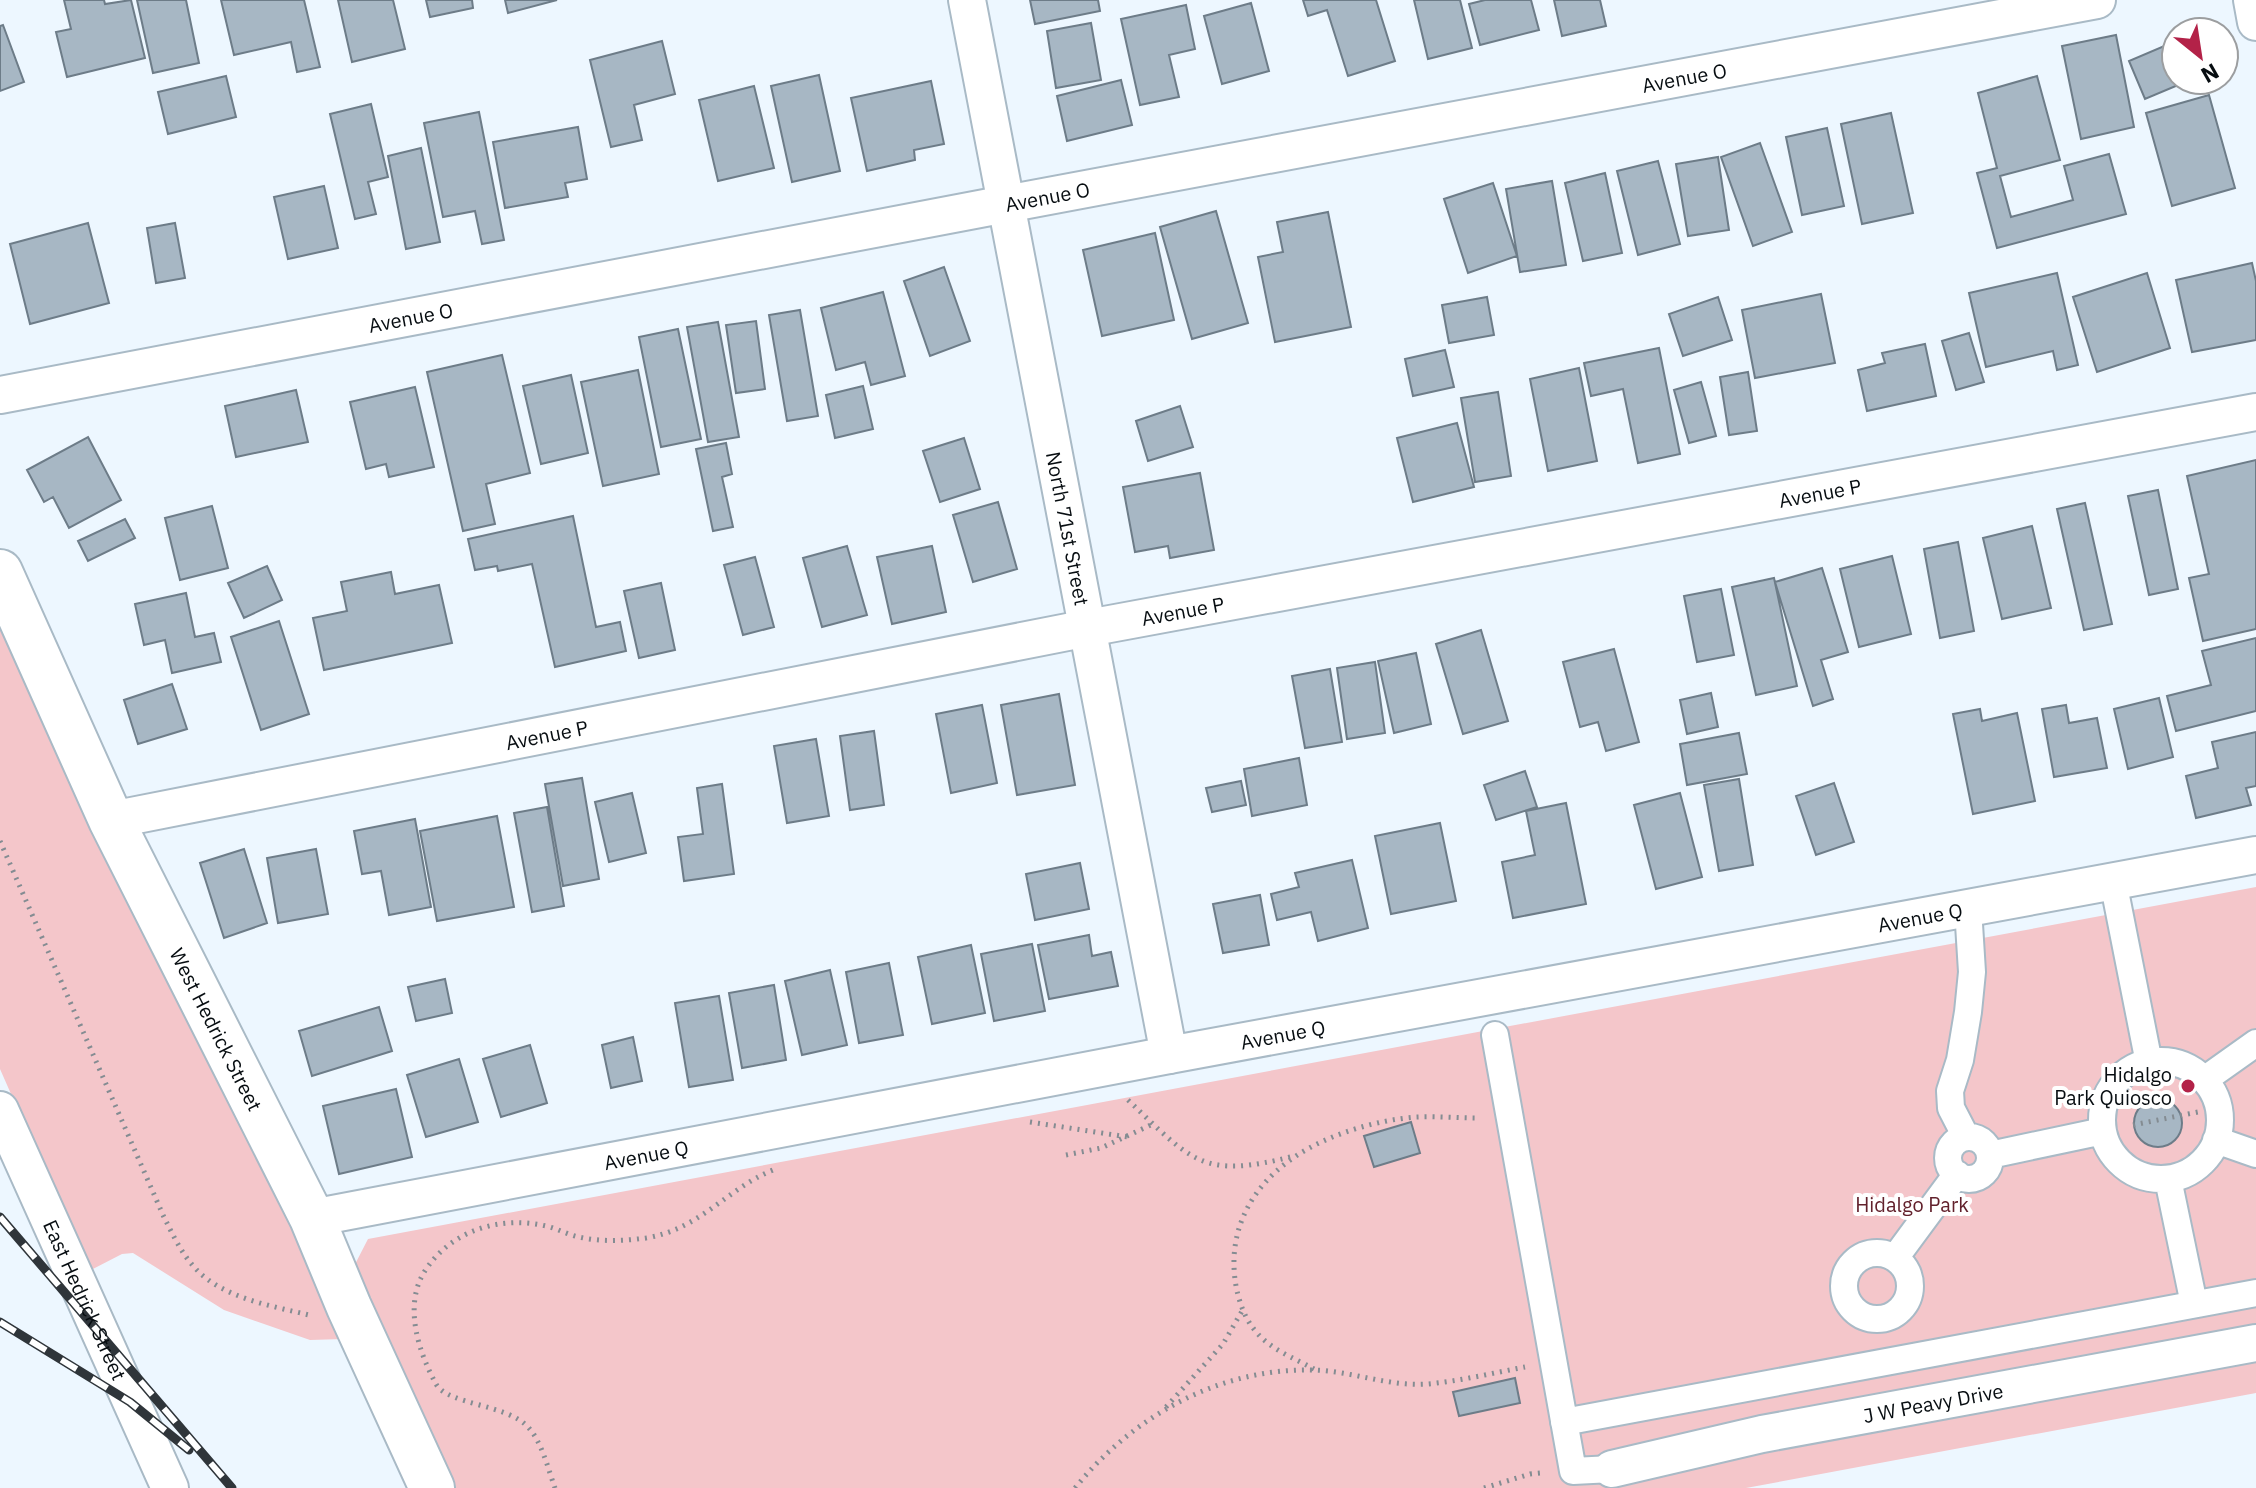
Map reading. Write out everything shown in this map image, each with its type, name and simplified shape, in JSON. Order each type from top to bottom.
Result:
[{"type":"street","name":"North 71st Street","points":[[967,0],[1169,1055]]},
{"type":"street","name":"Avenue O","points":[[0,395],[2097,0]]},
{"type":"street","points":[[2252,0],[2256,22]]},
{"type":"street","name":"Avenue P","points":[[111,820],[1088,628],[2256,412]]},
{"type":"street","name":"West Hedrick Street","points":[[0,572],[111,820],[312,1218],[432,1488]]},
{"type":"street","name":"Avenue Q","points":[[312,1218],[1169,1055],[2256,855]]},
{"type":"street","points":[[2113,881],[2149,1063]]},
{"type":"street","points":[[1966,1137],[1951,1108],[1950,1091],[1960,1060],[1972,972],[1968,908]]},
{"type":"street","points":[[1495,1035],[1573,1471],[1612,1469]]},
{"type":"street","points":[[2204,1080],[2256,1043]]},
{"type":"street","points":[[2169,1062],[2188,1068],[2204,1080],[2214,1093],[2219,1109],[2220,1124],[2209,1154],[2184,1175],[2168,1179],[2148,1178],[2130,1171],[2114,1157],[2104,1140],[2101,1120],[2105,1100],[2115,1083],[2130,1070],[2149,1063],[2169,1062]]},
{"type":"street","name":"East Hedrick Street","points":[[0,1110],[170,1488]]},
{"type":"street","points":[[1990,1155],[2103,1131]]},
{"type":"street","points":[[1966,1137],[1973,1137],[1985,1144],[1990,1155],[1990,1162],[1983,1173],[1971,1178],[1957,1174],[1949,1163],[1950,1150],[1966,1137]]},
{"type":"street","points":[[2216,1140],[2256,1154]]},
{"type":"street","points":[[1895,1258],[1957,1174]]},
{"type":"street","points":[[2168,1179],[2194,1304]]},
{"type":"street","points":[[1564,1422],[2256,1293]]},
{"type":"street","name":"J W Peavy Drive","points":[[1612,1469],[1762,1434],[2256,1343]]},
{"type":"path","points":[[0,841],[163,1215],[196,1269],[236,1293],[314,1316],[349,1307]]},
{"type":"path","points":[[1095,1070],[1195,1159],[1220,1166],[1243,1167],[1296,1156],[1362,1128],[1415,1117],[1510,1118]]},
{"type":"path","points":[[2103,1131],[2219,1109]]},
{"type":"path","points":[[1019,1121],[1043,1122],[1128,1137]]},
{"type":"path","points":[[1066,1155],[1087,1153],[1153,1124]]},
{"type":"path","points":[[1296,1156],[1260,1185],[1244,1213],[1235,1237],[1233,1271],[1242,1311],[1259,1335],[1285,1354],[1316,1370]]},
{"type":"path","points":[[555,1488],[538,1442],[529,1428],[502,1411],[450,1395],[440,1389],[434,1379],[415,1328],[414,1303],[419,1281],[432,1259],[472,1230],[506,1223],[548,1226],[579,1237],[611,1241],[647,1238],[696,1221],[741,1188],[782,1167]]},
{"type":"path","points":[[1075,1488],[1095,1464],[1163,1409],[1223,1344],[1242,1311]]},
{"type":"path","points":[[1163,1409],[1196,1393],[1275,1371],[1316,1370],[1398,1384],[1428,1384],[1553,1363]]},
{"type":"path","points":[[1484,1488],[1530,1474],[1573,1471]]},
{"type":"green space","points":[[0,596],[343,1339],[310,1340],[224,1310],[133,1253],[122,1254],[89,1271],[0,1069]]},
{"type":"green space","name":"Hidalgo Park","points":[[2256,887],[2256,1393],[1746,1488],[452,1488],[351,1272],[368,1239]]},
{"type":"building","points":[[64,0],[104,0],[105,4],[131,0],[145,58],[67,77],[56,32],[71,29]]},
{"type":"building","points":[[137,0],[186,0],[199,63],[153,73]]},
{"type":"building","points":[[221,0],[304,0],[320,67],[297,72],[291,42],[234,55]]},
{"type":"building","points":[[338,0],[393,0],[405,49],[352,62]]},
{"type":"building","points":[[426,0],[472,0],[473,8],[430,17]]},
{"type":"building","points":[[505,0],[557,0],[508,13]]},
{"type":"building","points":[[1030,0],[1098,0],[1100,11],[1035,24]]},
{"type":"building","points":[[1303,0],[1376,0],[1395,61],[1348,76],[1327,10],[1308,16]]},
{"type":"building","points":[[1414,0],[1460,0],[1472,48],[1428,59]]},
{"type":"building","points":[[1485,0],[1531,0],[1539,30],[1480,45],[1469,4]]},
{"type":"building","points":[[1554,0],[1600,0],[1606,26],[1562,36]]},
{"type":"building","points":[[1251,3],[1269,71],[1222,84],[1204,16]]},
{"type":"building","points":[[1186,5],[1195,49],[1169,55],[1179,97],[1140,105],[1121,19]]},
{"type":"building","points":[[1091,23],[1101,80],[1056,88],[1047,31]]},
{"type":"building","points":[[3,25],[24,82],[0,91],[0,26]]},
{"type":"building","points":[[2116,35],[2134,127],[2081,139],[2062,46]]},
{"type":"building","points":[[662,41],[675,94],[634,105],[642,140],[611,147],[590,60]]},
{"type":"building","points":[[2160,48],[2160,93],[2145,99],[2129,61]]},
{"type":"building","points":[[819,75],[840,171],[792,182],[771,86]]},
{"type":"building","points":[[226,76],[236,117],[168,134],[158,92]]},
{"type":"building","points":[[2037,76],[2060,160],[2000,176],[2011,217],[2073,200],[2064,166],[2109,154],[2126,214],[1997,248],[1977,173],[1997,168],[1978,93]]},
{"type":"building","points":[[1121,80],[1132,125],[1067,141],[1057,96]]},
{"type":"building","points":[[931,81],[944,144],[914,150],[915,160],[867,171],[851,98]]},
{"type":"building","points":[[754,86],[774,168],[718,181],[699,100]]},
{"type":"building","points":[[2209,96],[2235,188],[2172,206],[2146,113]]},
{"type":"building","points":[[371,104],[388,177],[368,182],[376,214],[355,219],[330,114]]},
{"type":"building","points":[[479,112],[504,240],[482,244],[475,211],[443,217],[424,123]]},
{"type":"building","points":[[1891,113],[1913,213],[1862,224],[1841,124]]},
{"type":"building","points":[[578,127],[587,179],[565,183],[568,197],[505,208],[493,142]]},
{"type":"building","points":[[1827,128],[1844,206],[1802,215],[1786,137]]},
{"type":"building","points":[[1760,143],[1792,232],[1753,246],[1721,157]]},
{"type":"building","points":[[421,148],[440,242],[406,249],[388,156]]},
{"type":"building","points":[[1718,157],[1729,230],[1688,236],[1676,164]]},
{"type":"building","points":[[1658,161],[1680,244],[1638,255],[1617,171]]},
{"type":"building","points":[[1605,173],[1622,253],[1583,261],[1565,183]]},
{"type":"building","points":[[1552,181],[1566,265],[1520,272],[1506,189]]},
{"type":"building","points":[[1493,183],[1517,256],[1468,273],[1444,199]]},
{"type":"building","points":[[324,186],[338,248],[288,259],[274,197]]},
{"type":"building","points":[[1216,211],[1248,323],[1192,339],[1160,227]]},
{"type":"building","points":[[1328,212],[1351,327],[1275,342],[1258,257],[1283,252],[1277,222]]},
{"type":"building","points":[[88,223],[109,303],[30,324],[10,244]]},
{"type":"building","points":[[175,223],[185,278],[156,283],[147,228]]},
{"type":"building","points":[[1155,233],[1174,320],[1102,336],[1083,250]]},
{"type":"building","points":[[2252,263],[2256,281],[2256,340],[2192,352],[2176,280]]},
{"type":"building","points":[[944,267],[970,341],[930,356],[904,281]]},
{"type":"building","points":[[2057,273],[2078,365],[2057,370],[2053,351],[1986,367],[1969,293]]},
{"type":"building","points":[[2147,273],[2170,348],[2097,372],[2073,297]]},
{"type":"building","points":[[883,292],[905,376],[871,385],[865,362],[836,370],[821,308]]},
{"type":"building","points":[[1821,294],[1835,363],[1755,378],[1742,310]]},
{"type":"building","points":[[1487,297],[1494,335],[1449,343],[1442,305]]},
{"type":"building","points":[[1718,297],[1732,340],[1683,356],[1669,314]]},
{"type":"building","points":[[800,310],[818,416],[787,421],[769,315]]},
{"type":"building","points":[[756,321],[765,389],[736,393],[726,325]]},
{"type":"building","points":[[718,322],[739,437],[708,442],[687,327]]},
{"type":"building","points":[[678,329],[701,439],[661,447],[639,337]]},
{"type":"building","points":[[1969,333],[1984,382],[1956,390],[1942,341]]},
{"type":"building","points":[[1925,344],[1936,396],[1867,411],[1858,370],[1885,363],[1882,353]]},
{"type":"building","points":[[1659,348],[1680,454],[1638,463],[1623,389],[1591,396],[1584,363]]},
{"type":"building","points":[[1445,350],[1454,387],[1413,396],[1405,359]]},
{"type":"building","points":[[502,355],[530,473],[486,484],[495,524],[463,531],[427,372]]},
{"type":"building","points":[[1579,368],[1597,461],[1548,471],[1530,379]]},
{"type":"building","points":[[638,370],[659,474],[603,486],[581,382]]},
{"type":"building","points":[[1748,372],[1757,431],[1729,435],[1720,377]]},
{"type":"building","points":[[571,375],[588,453],[541,464],[523,386]]},
{"type":"building","points":[[1701,382],[1716,436],[1689,443],[1674,390]]},
{"type":"building","points":[[863,386],[873,429],[835,438],[826,395]]},
{"type":"building","points":[[415,387],[434,467],[389,477],[386,464],[366,469],[350,402]]},
{"type":"building","points":[[296,390],[308,442],[236,457],[225,406]]},
{"type":"building","points":[[1498,392],[1511,476],[1475,482],[1461,398]]},
{"type":"building","points":[[1180,406],[1193,447],[1148,461],[1136,421]]},
{"type":"building","points":[[1457,423],[1474,487],[1413,502],[1397,438]]},
{"type":"building","points":[[88,437],[121,500],[69,528],[53,497],[44,502],[27,470]]},
{"type":"building","points":[[964,438],[980,489],[940,502],[923,451]]},
{"type":"building","points":[[726,443],[732,474],[722,477],[733,527],[713,531],[696,449]]},
{"type":"building","points":[[2256,460],[2256,629],[2203,641],[2189,578],[2209,574],[2187,476]]},
{"type":"building","points":[[1200,473],[1214,550],[1170,558],[1168,546],[1135,552],[1123,487]]},
{"type":"building","points":[[2158,490],[2178,589],[2149,595],[2128,496]]},
{"type":"building","points":[[998,502],[1017,569],[973,582],[953,515]]},
{"type":"building","points":[[2085,503],[2112,624],[2084,630],[2057,509]]},
{"type":"building","points":[[212,506],[228,568],[180,580],[165,518]]},
{"type":"building","points":[[573,516],[596,627],[620,622],[626,651],[555,667],[532,564],[498,571],[497,566],[475,570],[468,539]]},
{"type":"building","points":[[125,519],[135,538],[88,561],[78,541]]},
{"type":"building","points":[[2032,526],[2051,608],[2002,619],[1983,538]]},
{"type":"building","points":[[1958,542],[1974,631],[1940,638],[1924,549]]},
{"type":"building","points":[[847,546],[867,615],[822,627],[803,558]]},
{"type":"building","points":[[932,546],[946,612],[892,624],[877,557]]},
{"type":"building","points":[[1892,556],[1911,634],[1859,647],[1840,569]]},
{"type":"building","points":[[755,557],[774,627],[743,635],[724,565]]},
{"type":"building","points":[[267,566],[282,600],[244,618],[228,583]]},
{"type":"building","points":[[1822,568],[1848,652],[1821,660],[1833,699],[1813,706],[1775,582]]},
{"type":"building","points":[[391,572],[395,594],[439,585],[452,643],[324,670],[313,618],[347,611],[341,582]]},
{"type":"building","points":[[1774,578],[1797,686],[1756,695],[1732,587]]},
{"type":"building","points":[[661,583],[675,650],[639,658],[624,591]]},
{"type":"building","points":[[1721,589],[1734,655],[1697,662],[1684,596]]},
{"type":"building","points":[[186,593],[195,637],[214,633],[221,662],[172,673],[165,640],[144,645],[135,604]]},
{"type":"building","points":[[279,621],[309,714],[261,730],[231,637]]},
{"type":"building","points":[[1481,630],[1508,721],[1463,734],[1436,644]]},
{"type":"building","points":[[2256,638],[2256,711],[2176,731],[2167,696],[2211,685],[2202,651]]},
{"type":"building","points":[[1614,649],[1639,742],[1606,751],[1598,722],[1580,727],[1563,662]]},
{"type":"building","points":[[1416,653],[1431,724],[1394,733],[1378,661]]},
{"type":"building","points":[[1375,662],[1385,733],[1347,739],[1337,668]]},
{"type":"building","points":[[1330,669],[1342,742],[1305,748],[1292,676]]},
{"type":"building","points":[[172,684],[187,729],[138,744],[124,700]]},
{"type":"building","points":[[1711,693],[1718,727],[1687,734],[1680,700]]},
{"type":"building","points":[[1059,694],[1075,785],[1017,795],[1001,705]]},
{"type":"building","points":[[2159,698],[2173,757],[2128,769],[2114,709]]},
{"type":"building","points":[[982,705],[997,783],[951,793],[936,714]]},
{"type":"building","points":[[2066,705],[2069,723],[2097,718],[2107,768],[2054,777],[2042,709]]},
{"type":"building","points":[[1980,709],[1982,721],[2017,713],[2035,801],[1973,814],[1953,714]]},
{"type":"building","points":[[874,731],[884,805],[850,810],[840,736]]},
{"type":"building","points":[[2256,732],[2256,786],[2246,788],[2251,805],[2196,818],[2186,776],[2218,768],[2212,742]]},
{"type":"building","points":[[1739,733],[1747,774],[1687,785],[1680,744]]},
{"type":"building","points":[[816,739],[829,816],[787,823],[774,746]]},
{"type":"building","points":[[1299,758],[1307,805],[1252,816],[1244,769]]},
{"type":"building","points":[[1525,771],[1537,807],[1496,820],[1484,785]]},
{"type":"building","points":[[582,778],[599,879],[563,886],[545,784]]},
{"type":"building","points":[[1739,779],[1753,865],[1719,871],[1704,785]]},
{"type":"building","points":[[1241,781],[1246,805],[1212,812],[1206,788]]},
{"type":"building","points":[[1834,783],[1854,842],[1816,855],[1796,796]]},
{"type":"building","points":[[722,784],[734,874],[684,881],[678,837],[703,834],[697,788]]},
{"type":"building","points":[[632,793],[646,853],[609,862],[595,802]]},
{"type":"building","points":[[1680,793],[1702,877],[1656,889],[1634,805]]},
{"type":"building","points":[[1566,803],[1586,904],[1513,918],[1502,862],[1535,855],[1526,811]]},
{"type":"building","points":[[547,807],[564,906],[532,912],[514,813]]},
{"type":"building","points":[[497,816],[514,907],[437,921],[420,831]]},
{"type":"building","points":[[415,819],[431,907],[389,915],[381,871],[362,874],[354,831]]},
{"type":"building","points":[[1440,823],[1456,901],[1391,914],[1375,836]]},
{"type":"building","points":[[244,849],[267,923],[224,938],[200,863]]},
{"type":"building","points":[[316,849],[328,914],[278,923],[267,858]]},
{"type":"building","points":[[1352,860],[1368,928],[1318,941],[1311,912],[1277,920],[1271,894],[1299,887],[1295,873]]},
{"type":"building","points":[[1080,863],[1089,909],[1035,920],[1026,874]]},
{"type":"building","points":[[1260,895],[1269,945],[1223,953],[1213,904]]},
{"type":"building","points":[[1089,935],[1092,956],[1111,952],[1118,986],[1049,999],[1038,945]]},
{"type":"building","points":[[1032,944],[1045,1011],[994,1021],[981,954]]},
{"type":"building","points":[[971,945],[985,1013],[932,1024],[918,957]]},
{"type":"building","points":[[889,963],[903,1035],[859,1043],[846,972]]},
{"type":"building","points":[[830,970],[847,1045],[802,1055],[785,981]]},
{"type":"building","points":[[445,979],[452,1013],[416,1021],[408,987]]},
{"type":"building","points":[[774,985],[786,1060],[742,1068],[729,993]]},
{"type":"building","points":[[719,996],[733,1080],[689,1087],[675,1003]]},
{"type":"building","points":[[379,1007],[392,1051],[312,1076],[299,1031]]},
{"type":"building","points":[[633,1037],[642,1081],[611,1088],[602,1045]]},
{"type":"building","points":[[530,1045],[547,1103],[501,1117],[483,1059]]},
{"type":"building","points":[[459,1059],[478,1122],[426,1137],[407,1075]]},
{"type":"building","points":[[396,1089],[412,1157],[339,1174],[323,1106]]},
{"type":"building","points":[[2158,1099],[2175,1106],[2182,1123],[2175,1140],[2158,1147],[2141,1140],[2134,1123],[2141,1106]]},
{"type":"building","points":[[1411,1122],[1420,1153],[1374,1167],[1364,1136]]},
{"type":"building","points":[[1515,1378],[1520,1403],[1459,1416],[1453,1392]]},
{"type":"railway","points":[[0,1217],[232,1488]]},
{"type":"railway","points":[[0,1322],[130,1402],[189,1450]]},
{"type":"place","name":"Hidalgo Park Quiosco","points":[[2188,1086]]}]
